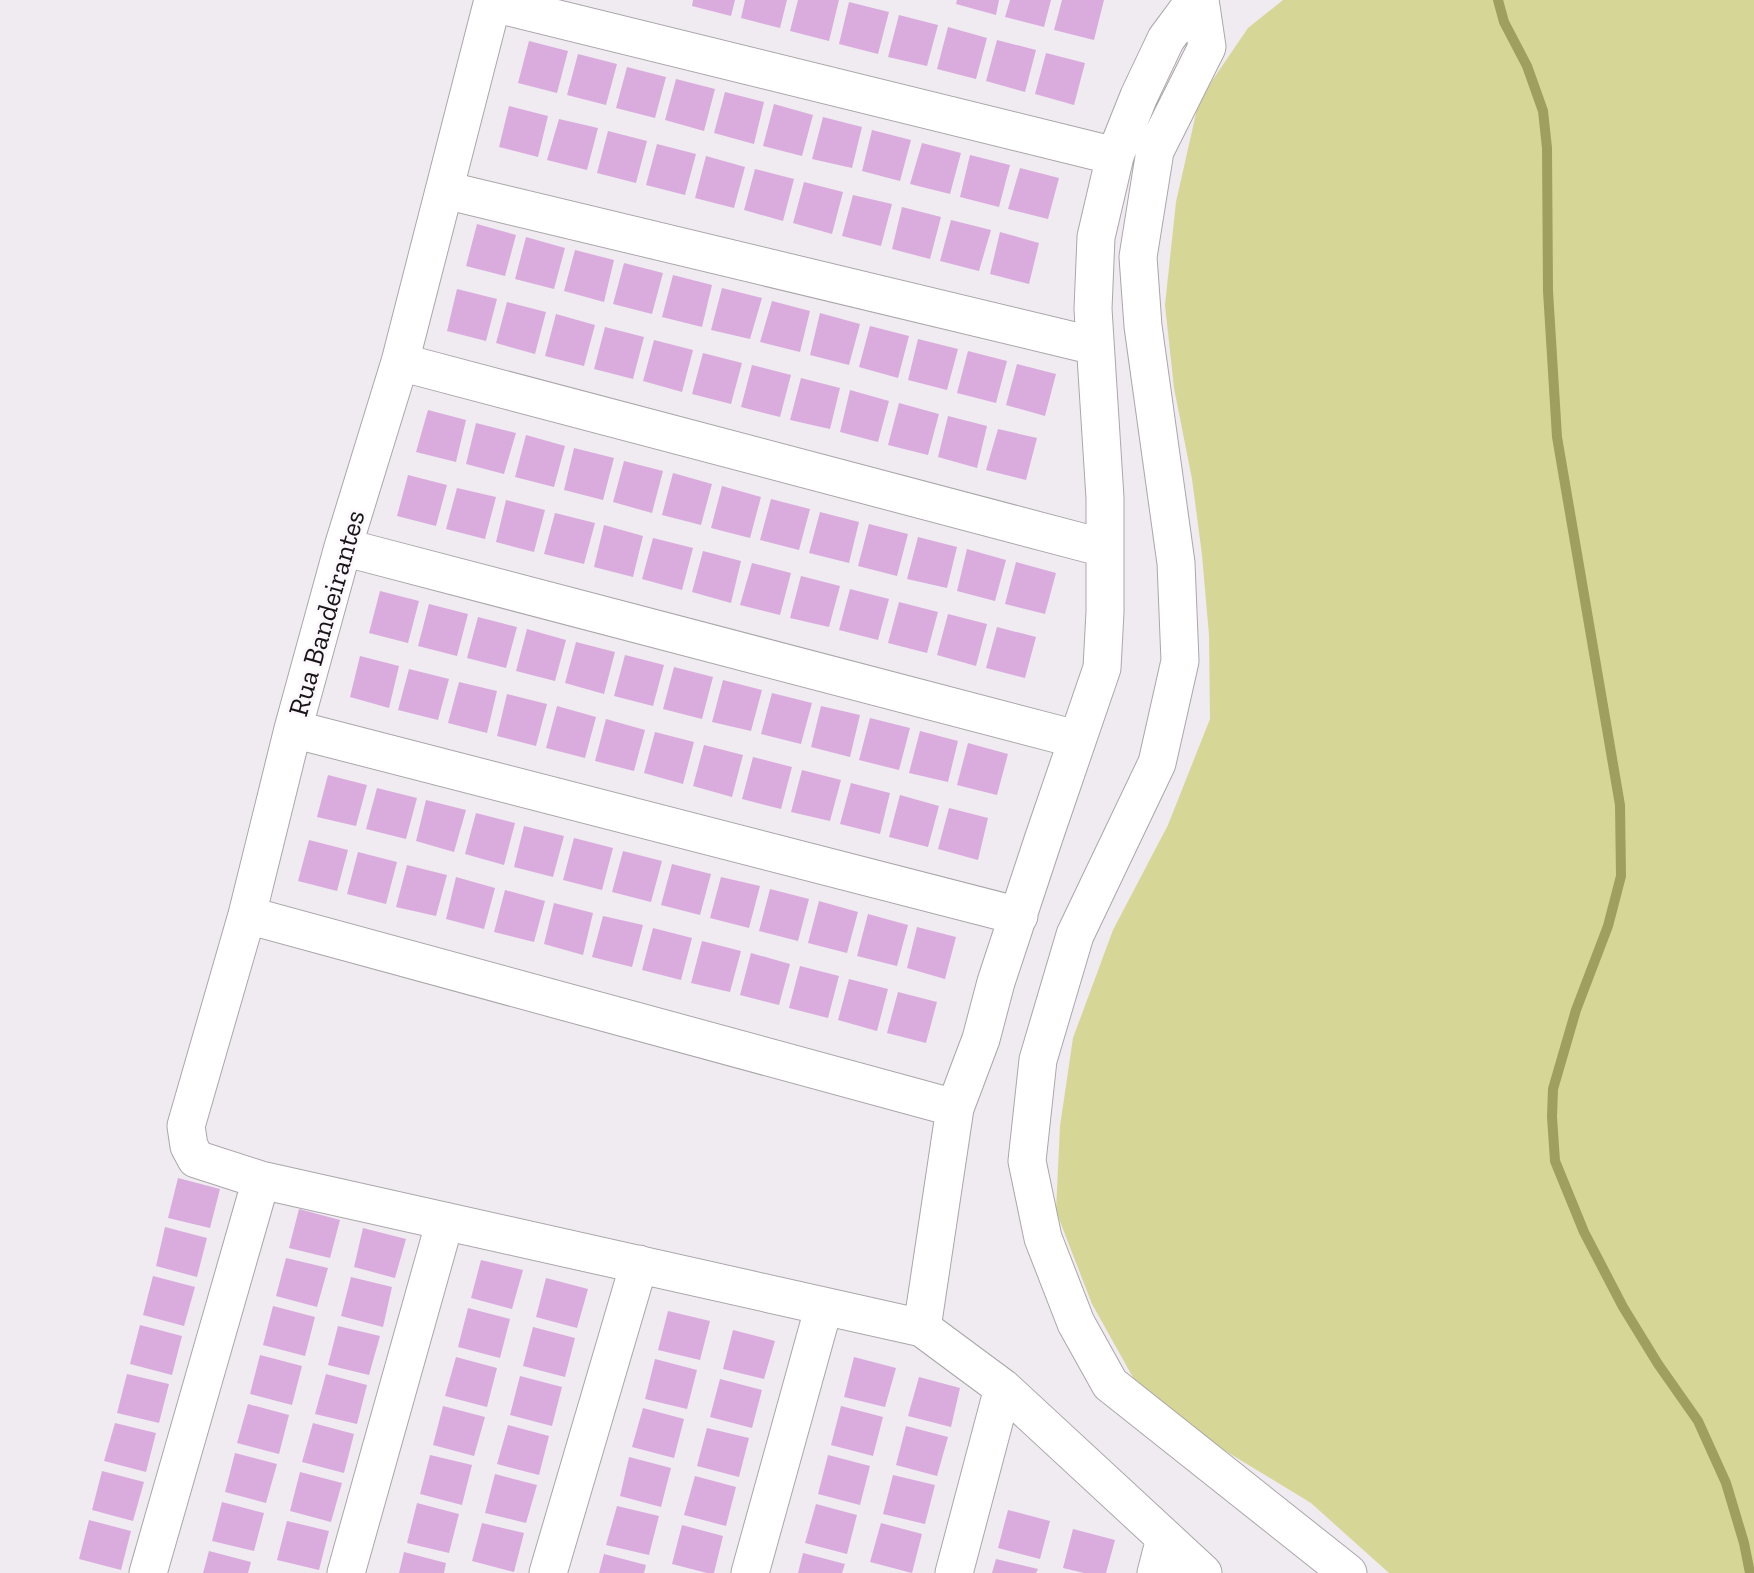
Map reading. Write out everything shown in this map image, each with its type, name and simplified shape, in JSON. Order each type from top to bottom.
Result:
[{"type":"street","points":[[922,1328],[955,1108],[981,1039],[996,982],[1102,668],[1105,612],[1104,486],[1093,309],[1096,237],[1115,156],[1139,96],[1166,39],[1197,0]]},
{"type":"street","points":[[1197,0],[1207,47],[1154,151],[1138,257],[1143,326],[1176,563],[1180,661],[1157,764],[1075,935],[1038,1060],[1027,1161],[1043,1238],[1076,1322],[1110,1384],[1348,1573]]},
{"type":"street","points":[[493,1],[1115,156]]},
{"type":"street","name":"Rua Bandeirantes","points":[[261,1180],[196,1159],[189,1146],[186,1126],[247,915],[293,729],[343,547],[400,362],[493,1]]},
{"type":"street","points":[[445,190],[1095,346]]},
{"type":"street","points":[[400,362],[1104,548]]},
{"type":"street","points":[[343,547],[1076,739]]},
{"type":"street","points":[[293,729],[1019,916]]},
{"type":"street","points":[[247,915],[955,1108]]},
{"type":"street","points":[[148,1573],[261,1180],[922,1328],[1003,1388],[1203,1573]]},
{"type":"street","points":[[346,1573],[445,1221]]},
{"type":"street","points":[[548,1573],[639,1264]]},
{"type":"street","points":[[750,1573],[824,1306]]},
{"type":"street","points":[[954,1573],[1003,1388]]},
{"type":"street","points":[[1156,1573],[1165,1538]]},
{"type":"green space","points":[[1283,0],[1754,0],[1754,1573],[1389,1573],[1311,1503],[1214,1444],[1135,1381],[1092,1304],[1056,1211],[1060,1126],[1073,1038],[1113,930],[1168,825],[1210,719],[1209,635],[1202,555],[1192,479],[1174,388],[1165,305],[1176,202],[1199,100],[1248,28]]},
{"type":"building","points":[[693,0],[735,0],[731,16],[692,6]]},
{"type":"building","points":[[745,0],[787,0],[780,28],[741,18]]},
{"type":"building","points":[[798,0],[839,0],[829,41],[790,31]]},
{"type":"building","points":[[957,0],[999,0],[996,15],[956,4]]},
{"type":"building","points":[[1010,0],[1051,0],[1044,27],[1005,17]]},
{"type":"building","points":[[1062,0],[1104,0],[1094,40],[1054,30]]},
{"type":"building","points":[[849,2],[889,12],[878,54],[839,44]]},
{"type":"building","points":[[899,15],[938,25],[927,66],[888,57]]},
{"type":"building","points":[[948,27],[987,38],[976,79],[937,69]]},
{"type":"building","points":[[997,40],[1036,50],[1025,92],[986,81]]},
{"type":"building","points":[[529,41],[568,51],[557,93],[518,83]]},
{"type":"building","points":[[1046,53],[1085,63],[1074,105],[1035,94]]},
{"type":"building","points":[[578,54],[617,64],[606,105],[567,95]]},
{"type":"building","points":[[627,67],[666,77],[655,118],[616,108]]},
{"type":"building","points":[[676,79],[715,89],[704,131],[665,120]]},
{"type":"building","points":[[725,92],[764,102],[754,144],[714,133]]},
{"type":"building","points":[[774,104],[813,115],[802,156],[763,146]]},
{"type":"building","points":[[509,106],[548,116],[538,157],[499,147]]},
{"type":"building","points":[[823,117],[862,127],[852,168],[812,159]]},
{"type":"building","points":[[559,119],[598,128],[587,170],[547,160]]},
{"type":"building","points":[[872,130],[911,140],[900,181],[862,171]]},
{"type":"building","points":[[608,131],[647,141],[636,183],[597,173]]},
{"type":"building","points":[[922,143],[961,153],[950,194],[910,184]]},
{"type":"building","points":[[657,144],[696,154],[685,195],[646,185]]},
{"type":"building","points":[[970,155],[1010,165],[999,207],[960,197]]},
{"type":"building","points":[[706,156],[745,167],[734,208],[695,198]]},
{"type":"building","points":[[1020,168],[1059,178],[1048,219],[1008,209]]},
{"type":"building","points":[[755,169],[794,179],[783,221],[744,210]]},
{"type":"building","points":[[804,182],[843,192],[832,234],[793,223]]},
{"type":"building","points":[[853,195],[892,204],[881,246],[842,236]]},
{"type":"building","points":[[902,207],[941,217],[930,259],[892,249]]},
{"type":"building","points":[[951,220],[991,230],[979,271],[940,261]]},
{"type":"building","points":[[477,224],[516,235],[505,276],[466,266]]},
{"type":"building","points":[[1000,232],[1039,243],[1029,284],[990,274]]},
{"type":"building","points":[[526,237],[565,248],[554,289],[515,279]]},
{"type":"building","points":[[575,250],[614,260],[604,302],[564,291]]},
{"type":"building","points":[[624,263],[663,273],[652,314],[613,304]]},
{"type":"building","points":[[673,275],[712,285],[702,327],[662,317]]},
{"type":"building","points":[[722,288],[762,298],[750,339],[711,330]]},
{"type":"building","points":[[457,289],[497,299],[486,341],[447,331]]},
{"type":"building","points":[[772,301],[810,311],[800,352],[760,342]]},
{"type":"building","points":[[507,302],[546,312],[535,354],[496,343]]},
{"type":"building","points":[[820,313],[860,324],[849,365],[810,355]]},
{"type":"building","points":[[556,314],[595,325],[584,366],[545,356]]},
{"type":"building","points":[[870,326],[909,336],[898,378],[859,367]]},
{"type":"building","points":[[605,327],[644,337],[633,379],[594,369]]},
{"type":"building","points":[[918,339],[958,349],[947,390],[908,380]]},
{"type":"building","points":[[654,340],[693,350],[682,392],[643,381]]},
{"type":"building","points":[[968,351],[1007,361],[996,403],[957,393]]},
{"type":"building","points":[[703,353],[742,363],[731,404],[692,394]]},
{"type":"building","points":[[1017,364],[1056,374],[1045,416],[1006,405]]},
{"type":"building","points":[[752,365],[791,375],[780,417],[741,407]]},
{"type":"building","points":[[801,378],[840,388],[830,429],[790,420]]},
{"type":"building","points":[[850,390],[889,401],[878,442],[840,432]]},
{"type":"building","points":[[899,403],[939,414],[928,455],[888,445]]},
{"type":"building","points":[[428,410],[466,420],[456,462],[416,452]]},
{"type":"building","points":[[948,416],[987,426],[977,468],[938,457]]},
{"type":"building","points":[[476,423],[516,433],[504,474],[466,464]]},
{"type":"building","points":[[998,429],[1037,438],[1026,480],[986,470]]},
{"type":"building","points":[[526,435],[565,446],[554,487],[515,477]]},
{"type":"building","points":[[574,448],[614,458],[603,500],[564,490]]},
{"type":"building","points":[[624,461],[663,471],[652,513],[613,502]]},
{"type":"building","points":[[673,473],[712,484],[701,525],[662,515]]},
{"type":"building","points":[[408,475],[447,485],[436,526],[397,516]]},
{"type":"building","points":[[722,486],[761,497],[750,538],[711,528]]},
{"type":"building","points":[[457,488],[496,497],[485,539],[446,529]]},
{"type":"building","points":[[771,499],[810,509],[799,550],[760,540]]},
{"type":"building","points":[[506,500],[545,510],[534,552],[496,542]]},
{"type":"building","points":[[820,512],[859,522],[849,563],[809,553]]},
{"type":"building","points":[[555,513],[595,523],[584,564],[544,554]]},
{"type":"building","points":[[869,524],[908,534],[897,576],[858,566]]},
{"type":"building","points":[[604,525],[643,536],[633,577],[594,567]]},
{"type":"building","points":[[918,537],[957,547],[947,588],[907,579]]},
{"type":"building","points":[[653,538],[693,548],[682,590],[642,579]]},
{"type":"building","points":[[967,549],[1006,560],[995,601],[957,591]]},
{"type":"building","points":[[703,551],[741,561],[731,603],[692,592]]},
{"type":"building","points":[[1016,562],[1056,573],[1045,614],[1005,604]]},
{"type":"building","points":[[752,563],[791,573],[780,615],[740,605]]},
{"type":"building","points":[[801,576],[840,586],[829,627],[790,618]]},
{"type":"building","points":[[850,589],[889,599],[878,640],[839,630]]},
{"type":"building","points":[[380,591],[419,601],[408,643],[369,633]]},
{"type":"building","points":[[899,602],[938,612],[927,653],[888,643]]},
{"type":"building","points":[[429,604],[468,614],[457,656],[418,646]]},
{"type":"building","points":[[948,614],[987,624],[976,666],[937,655]]},
{"type":"building","points":[[478,617],[517,627],[506,668],[467,658]]},
{"type":"building","points":[[997,627],[1036,637],[1025,678],[986,668]]},
{"type":"building","points":[[527,629],[566,640],[555,681],[516,671]]},
{"type":"building","points":[[576,642],[615,652],[604,694],[565,683]]},
{"type":"building","points":[[625,655],[664,665],[653,706],[614,696]]},
{"type":"building","points":[[360,656],[399,666],[389,708],[350,697]]},
{"type":"building","points":[[674,667],[713,677],[702,719],[663,709]]},
{"type":"building","points":[[409,669],[449,679],[438,720],[398,710]]},
{"type":"building","points":[[723,680],[762,690],[751,731],[712,722]]},
{"type":"building","points":[[459,682],[497,691],[487,733],[448,723]]},
{"type":"building","points":[[772,693],[812,703],[801,744],[761,734]]},
{"type":"building","points":[[507,694],[547,704],[536,746],[497,736]]},
{"type":"building","points":[[557,706],[596,717],[585,758],[546,748]]},
{"type":"building","points":[[821,706],[860,715],[850,757],[811,747]]},
{"type":"building","points":[[870,718],[910,728],[899,770],[859,760]]},
{"type":"building","points":[[606,719],[645,730],[634,771],[595,761]]},
{"type":"building","points":[[920,731],[958,741],[948,782],[909,773]]},
{"type":"building","points":[[655,732],[694,742],[683,784],[644,773]]},
{"type":"building","points":[[968,743],[1008,754],[997,795],[957,785]]},
{"type":"building","points":[[704,745],[743,755],[732,797],[693,786]]},
{"type":"building","points":[[753,757],[792,767],[781,809],[742,799]]},
{"type":"building","points":[[802,770],[841,780],[830,821],[791,812]]},
{"type":"building","points":[[328,775],[367,785],[356,826],[317,817]]},
{"type":"building","points":[[851,783],[890,793],[880,834],[840,824]]},
{"type":"building","points":[[377,788],[417,798],[406,839],[366,829]]},
{"type":"building","points":[[900,795],[939,806],[928,847],[889,837]]},
{"type":"building","points":[[426,800],[466,810],[454,852],[416,841]]},
{"type":"building","points":[[949,808],[988,818],[978,860],[938,849]]},
{"type":"building","points":[[476,813],[515,823],[504,865],[465,854]]},
{"type":"building","points":[[524,826],[564,836],[553,877],[514,867]]},
{"type":"building","points":[[574,838],[613,848],[602,890],[563,880]]},
{"type":"building","points":[[309,840],[348,850],[337,891],[298,881]]},
{"type":"building","points":[[623,851],[662,861],[651,902],[612,892]]},
{"type":"building","points":[[358,852],[397,862],[386,904],[347,894]]},
{"type":"building","points":[[672,864],[711,874],[700,915],[661,905]]},
{"type":"building","points":[[407,865],[447,875],[436,916],[396,907]]},
{"type":"building","points":[[456,877],[495,888],[484,929],[446,919]]},
{"type":"building","points":[[721,877],[760,886],[749,928],[710,918]]},
{"type":"building","points":[[770,889],[809,899],[798,941],[759,931]]},
{"type":"building","points":[[505,890],[545,901],[534,942],[494,932]]},
{"type":"building","points":[[819,901],[858,912],[847,953],[808,943]]},
{"type":"building","points":[[554,903],[593,913],[583,955],[544,944]]},
{"type":"building","points":[[868,914],[908,925],[897,966],[857,956]]},
{"type":"building","points":[[603,916],[643,925],[632,967],[592,957]]},
{"type":"building","points":[[917,927],[956,937],[945,979],[907,968]]},
{"type":"building","points":[[653,928],[692,938],[681,980],[642,970]]},
{"type":"building","points":[[702,941],[741,951],[730,992],[691,983]]},
{"type":"building","points":[[751,953],[790,964],[779,1005],[740,995]]},
{"type":"building","points":[[800,966],[839,976],[828,1018],[789,1008]]},
{"type":"building","points":[[849,979],[888,989],[877,1031],[838,1020]]},
{"type":"building","points":[[898,992],[937,1002],[926,1043],[887,1033]]},
{"type":"building","points":[[178,1178],[220,1189],[210,1228],[168,1218]]},
{"type":"building","points":[[299,1209],[340,1220],[330,1258],[289,1248]]},
{"type":"building","points":[[165,1227],[207,1238],[197,1277],[156,1266]]},
{"type":"building","points":[[363,1228],[406,1239],[395,1278],[354,1267]]},
{"type":"building","points":[[286,1258],[328,1268],[317,1307],[276,1296]]},
{"type":"building","points":[[481,1260],[523,1270],[512,1309],[471,1298]]},
{"type":"building","points":[[153,1276],[195,1287],[184,1326],[143,1315]]},
{"type":"building","points":[[351,1277],[392,1287],[383,1327],[341,1316]]},
{"type":"building","points":[[546,1278],[588,1289],[577,1328],[536,1317]]},
{"type":"building","points":[[273,1306],[315,1317],[305,1356],[263,1345]]},
{"type":"building","points":[[468,1308],[510,1319],[500,1358],[458,1347]]},
{"type":"building","points":[[668,1311],[710,1321],[700,1360],[658,1350]]},
{"type":"building","points":[[140,1325],[182,1336],[172,1375],[130,1364]]},
{"type":"building","points":[[338,1326],[380,1336],[369,1375],[328,1365]]},
{"type":"building","points":[[533,1327],[575,1338],[565,1377],[523,1366]]},
{"type":"building","points":[[733,1330],[775,1341],[764,1379],[723,1369]]},
{"type":"building","points":[[260,1355],[302,1366],[292,1405],[250,1394]]},
{"type":"building","points":[[456,1357],[497,1368],[487,1407],[445,1396]]},
{"type":"building","points":[[854,1357],[896,1368],[885,1407],[844,1397]]},
{"type":"building","points":[[655,1359],[697,1370],[687,1409],[645,1399]]},
{"type":"building","points":[[127,1374],[169,1384],[159,1423],[117,1413]]},
{"type":"building","points":[[326,1374],[367,1385],[357,1424],[315,1414]]},
{"type":"building","points":[[520,1376],[562,1387],[552,1426],[510,1415]]},
{"type":"building","points":[[919,1377],[960,1388],[951,1427],[908,1416]]},
{"type":"building","points":[[720,1379],[762,1390],[752,1428],[710,1417]]},
{"type":"building","points":[[248,1404],[289,1415],[279,1454],[237,1443]]},
{"type":"building","points":[[443,1406],[485,1417],[474,1456],[433,1445]]},
{"type":"building","points":[[841,1406],[883,1417],[873,1456],[831,1445]]},
{"type":"building","points":[[643,1408],[684,1419],[674,1458],[632,1447]]},
{"type":"building","points":[[115,1423],[156,1433],[146,1472],[104,1461]]},
{"type":"building","points":[[313,1423],[354,1434],[344,1473],[302,1462]]},
{"type":"building","points":[[508,1425],[549,1436],[539,1475],[497,1464]]},
{"type":"building","points":[[906,1426],[948,1437],[937,1476],[896,1465]]},
{"type":"building","points":[[707,1428],[749,1438],[739,1477],[697,1466]]},
{"type":"building","points":[[235,1453],[277,1464],[266,1503],[225,1492]]},
{"type":"building","points":[[430,1455],[472,1465],[462,1505],[420,1494]]},
{"type":"building","points":[[828,1455],[870,1466],[860,1505],[818,1494]]},
{"type":"building","points":[[629,1457],[671,1468],[661,1507],[620,1496]]},
{"type":"building","points":[[102,1471],[144,1482],[133,1521],[92,1510]]},
{"type":"building","points":[[300,1472],[342,1483],[331,1522],[290,1511]]},
{"type":"building","points":[[495,1474],[537,1485],[526,1523],[485,1513]]},
{"type":"building","points":[[893,1475],[935,1485],[925,1524],[883,1514]]},
{"type":"building","points":[[695,1476],[736,1487],[726,1526],[684,1515]]},
{"type":"building","points":[[222,1502],[264,1513],[254,1551],[212,1541]]},
{"type":"building","points":[[417,1503],[459,1514],[449,1553],[407,1543]]},
{"type":"building","points":[[816,1504],[857,1515],[847,1554],[805,1543]]},
{"type":"building","points":[[617,1506],[659,1516],[649,1555],[606,1545]]},
{"type":"building","points":[[1008,1510],[1050,1521],[1040,1559],[998,1548]]},
{"type":"building","points":[[89,1520],[131,1531],[121,1570],[79,1559]]},
{"type":"building","points":[[287,1521],[329,1531],[319,1570],[277,1560]]},
{"type":"building","points":[[482,1523],[524,1533],[514,1572],[472,1561]]},
{"type":"building","points":[[881,1523],[922,1534],[912,1573],[870,1562]]},
{"type":"building","points":[[682,1525],[723,1536],[714,1573],[672,1564]]},
{"type":"building","points":[[1073,1529],[1115,1540],[1106,1573],[1084,1573],[1063,1568]]},
{"type":"building","points":[[209,1551],[251,1562],[248,1573],[203,1573]]},
{"type":"building","points":[[404,1552],[446,1563],[444,1573],[399,1573]]},
{"type":"building","points":[[803,1553],[845,1564],[842,1573],[798,1573]]},
{"type":"building","points":[[604,1554],[646,1565],[644,1573],[599,1573]]},
{"type":"building","points":[[996,1559],[1038,1569],[1036,1573],[992,1573]]},
{"type":"waterway","points":[[1498,0],[1504,22],[1527,66],[1543,111],[1547,148],[1548,291],[1557,437],[1620,805],[1621,876],[1608,926],[1576,1010],[1553,1089],[1555,1161],[1584,1232],[1623,1307],[1698,1421],[1726,1483],[1750,1573]]}]
